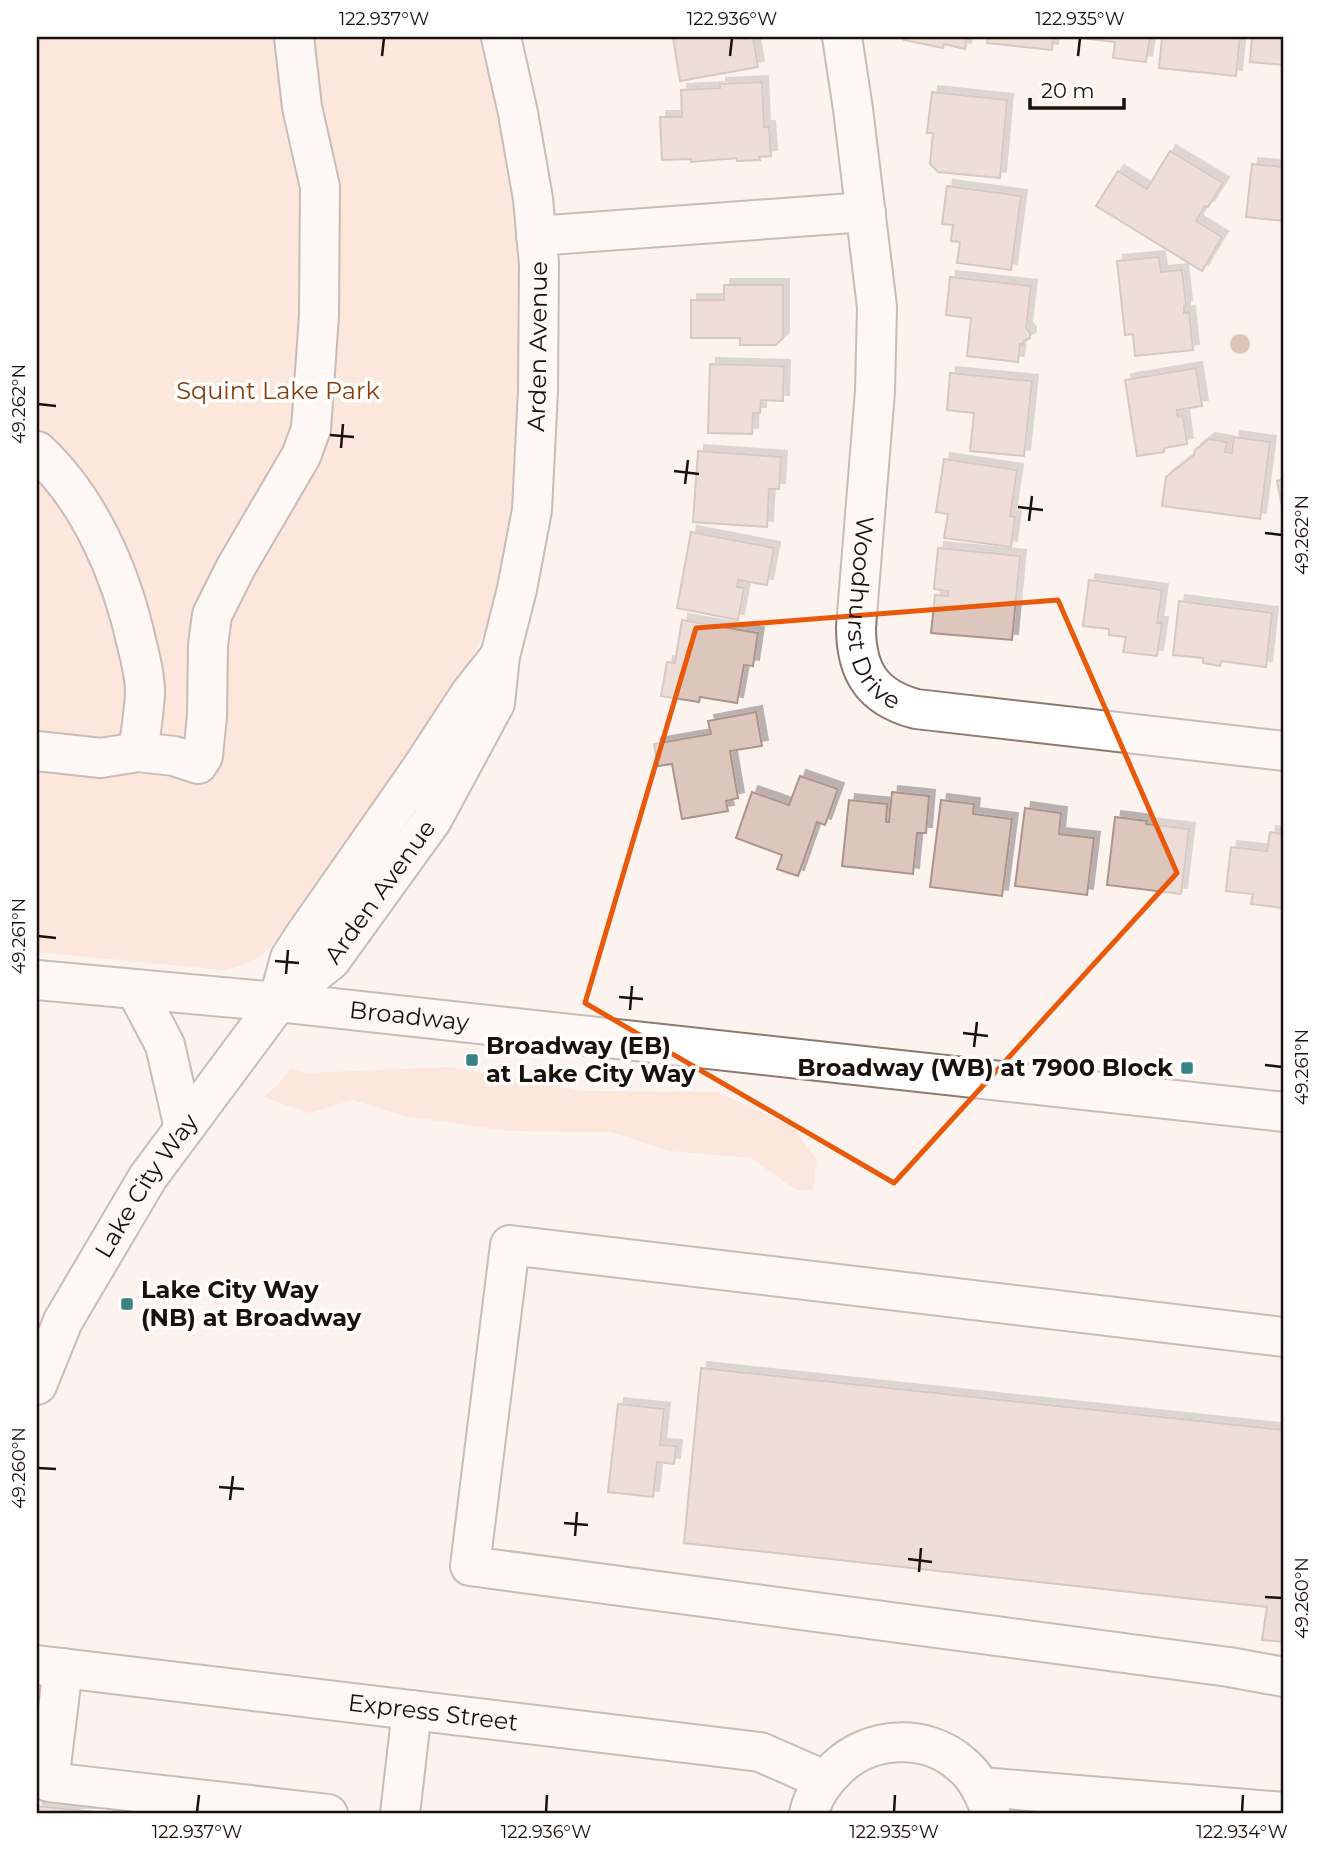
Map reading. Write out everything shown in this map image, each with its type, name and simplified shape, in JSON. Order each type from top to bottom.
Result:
[{"type":"street","points":[[37,751],[101,758],[138,752],[174,755],[198,764],[203,756],[212,615],[236,567],[302,456],[311,429],[319,314],[320,187],[302,107],[294,37]]},
{"type":"street","name":"Arden Avenue","points":[[278,1002],[290,958],[470,694],[500,656],[517,589],[532,510],[538,391],[539,264],[533,199],[501,37]]},
{"type":"street","name":"Woodhurst Drive","points":[[842,37],[877,307],[876,363],[856,646],[861,666],[869,681],[888,698],[916,709],[1284,751]]},
{"type":"street","points":[[536,236],[866,212]]},
{"type":"street","points":[[37,451],[55,468],[73,494],[105,547],[118,575],[136,638],[145,691],[138,752]]},
{"type":"street","name":"Broadway","points":[[37,980],[278,1002],[1284,1112]]},
{"type":"street","points":[[136,990],[165,1045],[184,1128]]},
{"type":"street","name":"Lake City Way","points":[[37,1385],[63,1321],[148,1177],[278,1002]]},
{"type":"street","points":[[1284,1336],[510,1245],[470,1566],[1229,1667],[1284,1677]]},
{"type":"street","points":[[50,1666],[49,1782],[328,1814]]},
{"type":"street","name":"Express Street","points":[[50,1666],[760,1752],[824,1780]]},
{"type":"street","points":[[400,1814],[412,1710]]},
{"type":"street","points":[[809,1814],[824,1780],[846,1759],[874,1745],[904,1742],[934,1748],[961,1763],[987,1801],[1284,1812]]},
{"type":"highlighted area","points":[[1058,600],[1177,873],[894,1183],[585,1003],[696,628]]},
{"type":"green space","name":"Squint Lake Park","points":[[37,37],[481,37],[488,61],[512,201],[519,266],[518,460],[512,522],[487,626],[464,675],[432,730],[270,948],[248,963],[230,969],[37,952]]},
{"type":"green space","points":[[449,1067],[584,1091],[717,1092],[792,1126],[817,1160],[813,1190],[796,1190],[751,1158],[669,1151],[611,1132],[509,1131],[404,1116],[353,1100],[309,1113],[263,1097],[278,1085],[291,1068],[307,1073]]},
{"type":"building","points":[[673,37],[753,37],[758,67],[680,81]]},
{"type":"building","points":[[904,37],[967,37],[965,49],[944,44],[943,48],[904,40]]},
{"type":"building","points":[[988,37],[1053,37],[1052,50],[987,43]]},
{"type":"building","points":[[1072,37],[1150,37],[1146,62],[1113,58],[1115,42]]},
{"type":"building","points":[[1162,37],[1240,37],[1236,76],[1159,68]]},
{"type":"building","points":[[1252,37],[1284,37],[1284,65],[1250,62]]},
{"type":"building","points":[[762,82],[764,127],[769,127],[771,156],[759,157],[760,160],[737,161],[737,158],[691,162],[691,159],[662,160],[660,117],[682,117],[681,90],[720,88],[720,84]]},
{"type":"building","points":[[932,92],[1007,100],[1000,178],[938,172],[930,164],[933,133],[927,133]]},
{"type":"building","points":[[1170,151],[1223,183],[1196,221],[1222,237],[1202,271],[1096,206],[1118,171],[1147,189]]},
{"type":"building","points":[[1252,164],[1284,167],[1284,221],[1246,217]]},
{"type":"building","points":[[947,186],[1021,196],[1011,270],[957,263],[960,242],[951,241],[953,225],[942,224]]},
{"type":"building","points":[[1159,257],[1161,272],[1182,270],[1186,306],[1184,313],[1189,312],[1193,350],[1135,356],[1133,334],[1125,335],[1117,261]]},
{"type":"building","points":[[950,277],[1031,286],[1026,328],[1030,338],[1020,344],[1018,362],[967,356],[971,318],[946,315]]},
{"type":"building","points":[[724,285],[783,285],[783,338],[776,345],[740,345],[740,338],[691,338],[691,300],[724,300]]},
{"type":"building","points":[[710,364],[784,366],[783,401],[761,400],[760,413],[753,413],[752,434],[708,433]]},
{"type":"building","points":[[1196,368],[1202,406],[1177,410],[1178,417],[1183,416],[1187,444],[1164,448],[1164,452],[1137,456],[1125,380]]},
{"type":"building","points":[[950,373],[1032,381],[1024,456],[970,451],[974,413],[947,410]]},
{"type":"building","points":[[1234,437],[1270,442],[1260,519],[1162,506],[1166,477],[1209,439],[1227,442],[1225,452],[1232,453]]},
{"type":"building","points":[[698,451],[781,457],[779,489],[769,489],[767,527],[693,522]]},
{"type":"building","points":[[944,459],[1017,470],[1010,516],[1015,517],[1011,547],[944,538],[948,514],[936,512]]},
{"type":"building","points":[[1284,479],[1284,517],[1277,481]]},
{"type":"building","points":[[691,532],[774,548],[767,585],[738,580],[737,587],[744,588],[738,620],[677,608]]},
{"type":"building","points":[[938,548],[1020,556],[1012,640],[931,633],[935,595],[948,596],[948,591],[934,589]]},
{"type":"building","points":[[1089,580],[1162,590],[1157,623],[1162,623],[1157,656],[1123,652],[1126,637],[1109,635],[1109,629],[1083,626]]},
{"type":"building","points":[[1179,601],[1272,613],[1266,667],[1221,661],[1220,666],[1203,663],[1203,658],[1173,655]]},
{"type":"building","points":[[682,620],[758,633],[753,666],[744,665],[737,703],[700,697],[699,702],[661,696],[667,662],[675,663]]},
{"type":"building","points":[[756,712],[762,746],[730,751],[738,798],[726,801],[728,811],[682,819],[672,764],[658,766],[654,744],[711,734],[708,721]]},
{"type":"building","points":[[800,776],[838,789],[825,825],[817,822],[798,876],[777,869],[782,855],[736,838],[752,792],[789,805]]},
{"type":"building","points":[[892,792],[929,796],[926,833],[917,833],[913,874],[842,866],[849,800],[887,804],[886,822],[889,822]]},
{"type":"building","points":[[941,800],[974,804],[973,814],[1012,819],[1002,896],[930,887]]},
{"type":"building","points":[[1025,808],[1061,813],[1059,834],[1094,838],[1087,895],[1015,886]]},
{"type":"building","points":[[1115,817],[1189,829],[1181,894],[1107,885]]},
{"type":"building","points":[[1270,832],[1284,834],[1284,908],[1251,904],[1253,894],[1226,891],[1231,847],[1267,851]]},
{"type":"building","points":[[701,1368],[1284,1430],[1284,1642],[1262,1640],[1267,1607],[684,1543]]},
{"type":"building","points":[[618,1404],[664,1409],[660,1445],[676,1446],[674,1464],[657,1462],[653,1497],[608,1492]]},
{"type":"building","points":[[37,1806],[117,1814],[37,1814]]},
{"type":"place","name":"Broadway (EB) at Lake City Way","points":[[472,1060]]},
{"type":"place","name":"Broadway (WB) at 7900 Block","points":[[1187,1068]]},
{"type":"place","name":"Lake City Way (NB) at Broadway","points":[[127,1304]]}]
